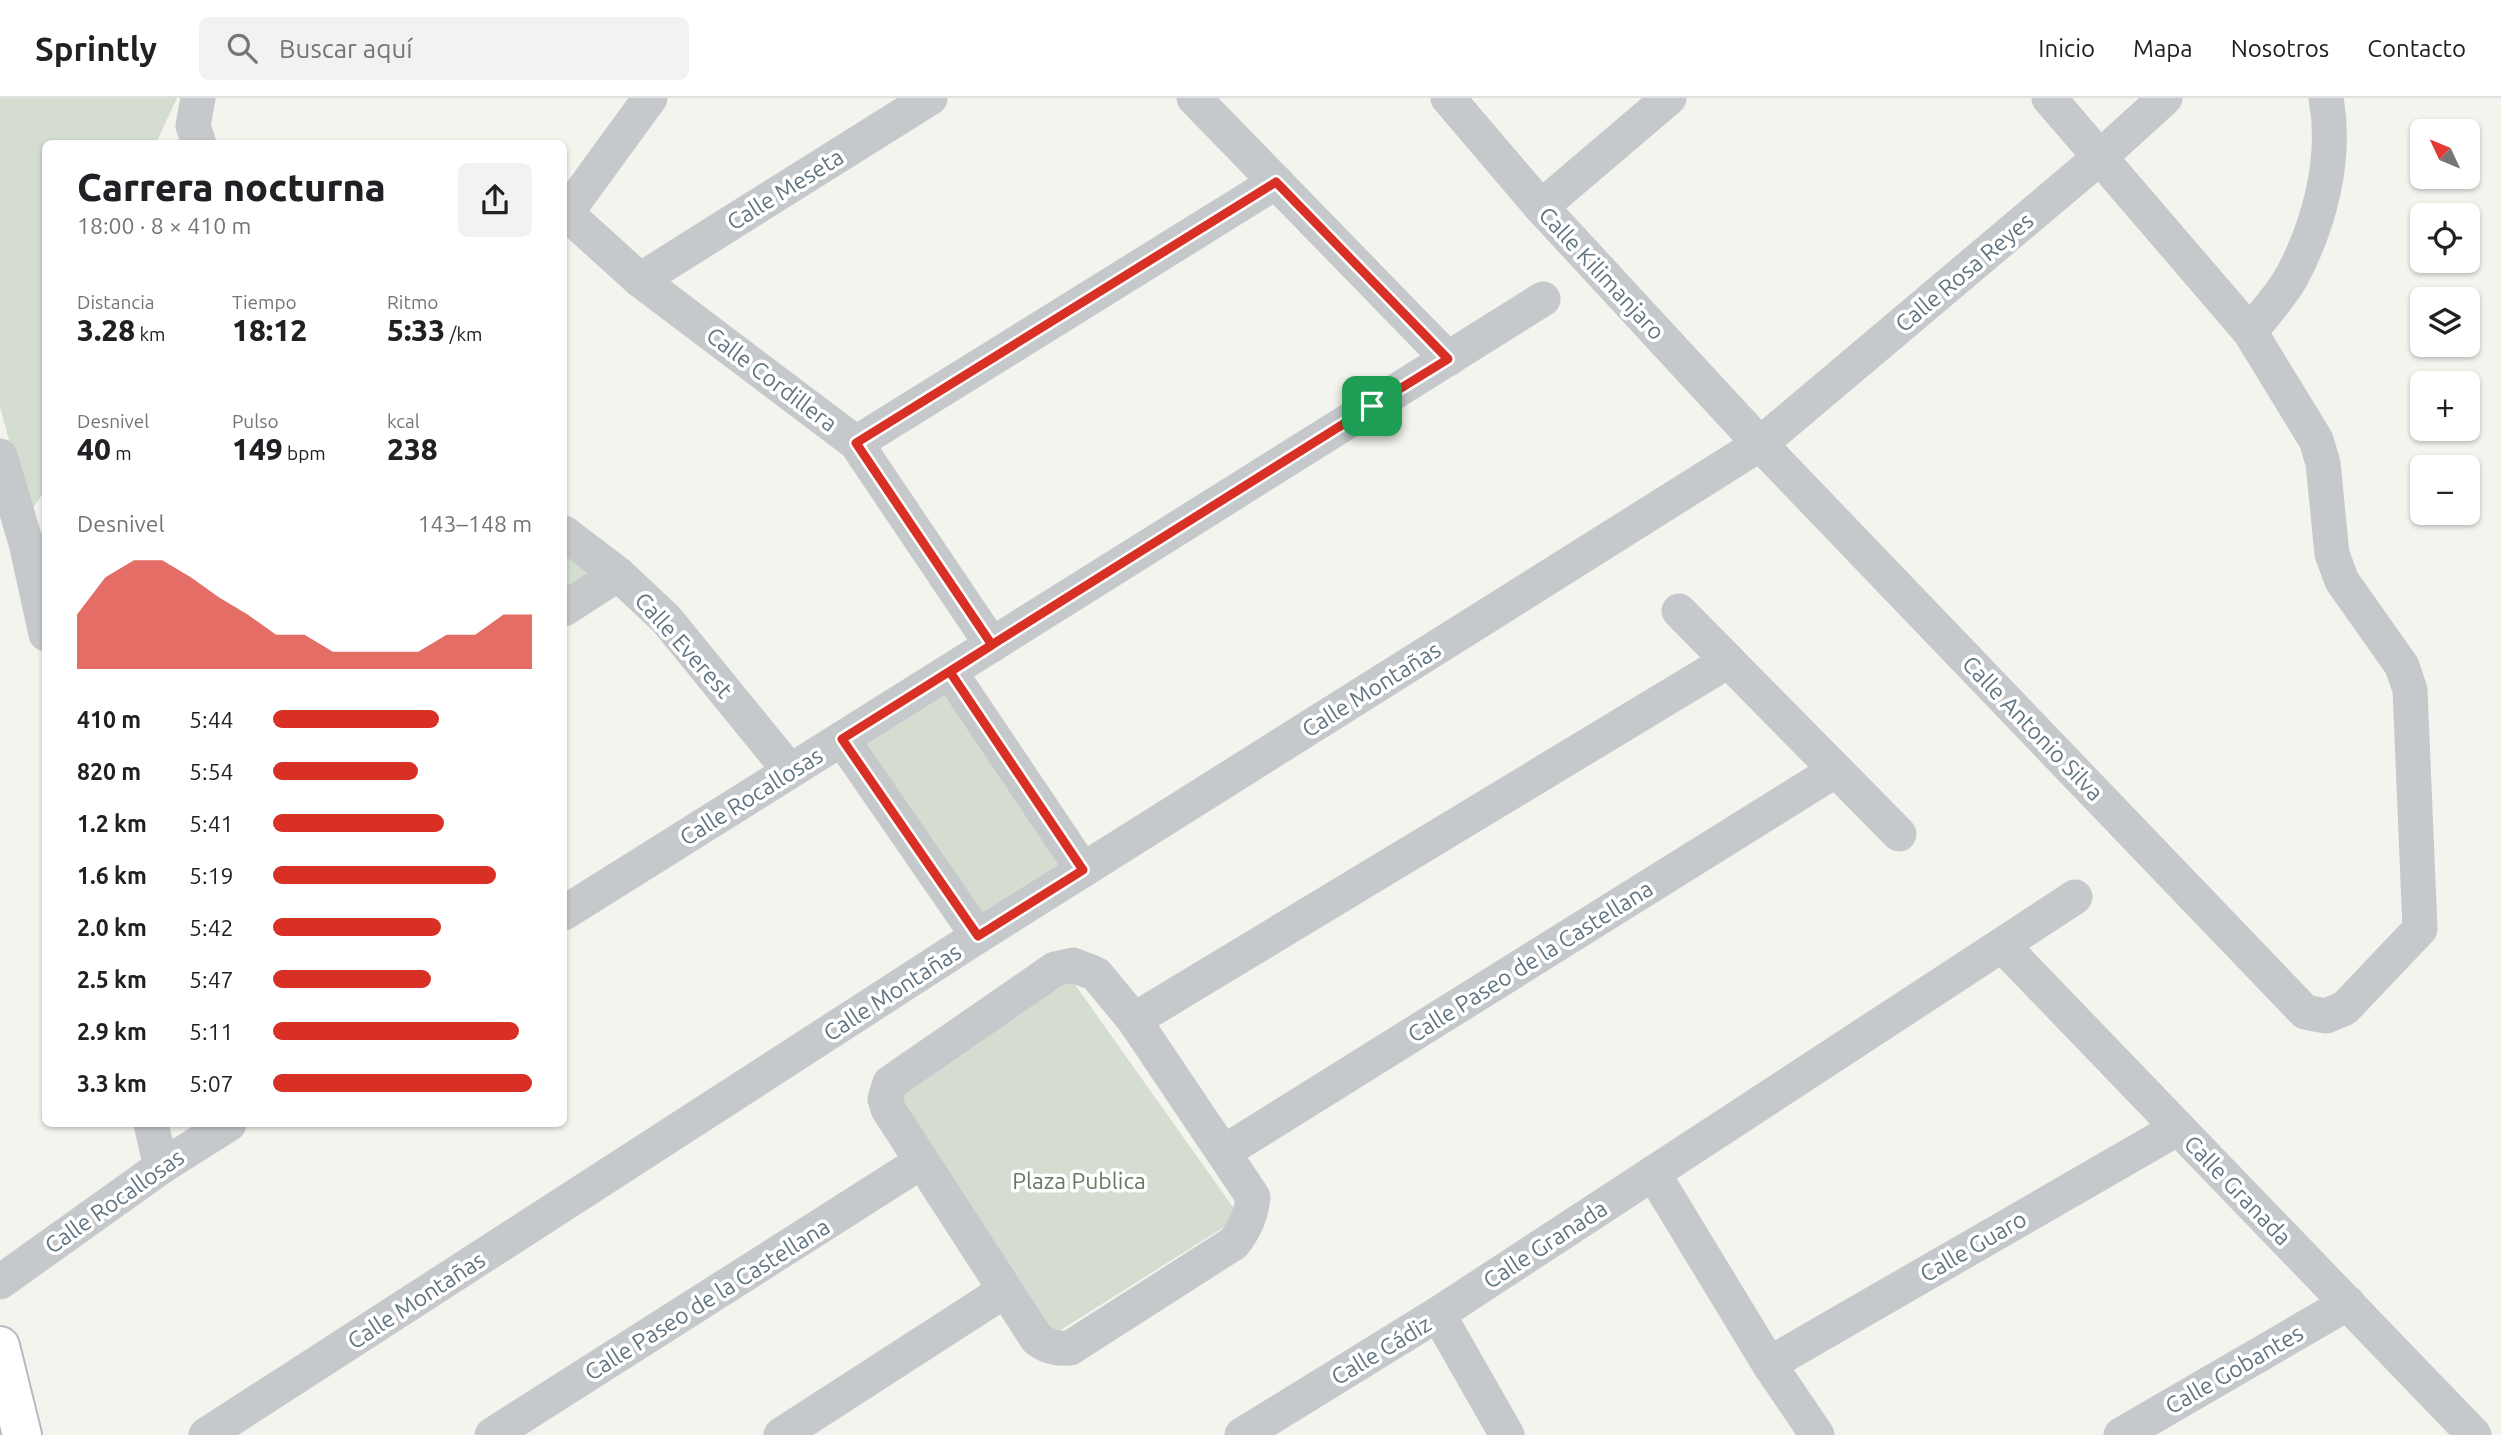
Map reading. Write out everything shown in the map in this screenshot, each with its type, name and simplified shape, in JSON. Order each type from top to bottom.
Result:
[{"type":"main road","points":[[0,1346],[22,1435]]},
{"type":"street","points":[[198,98],[193,126],[198,140]]},
{"type":"street","points":[[567,211],[650,98]]},
{"type":"street","name":"Calle Meseta","points":[[640,280],[930,98]]},
{"type":"street","points":[[1194,98],[1448,359]]},
{"type":"street","name":"Calle Kilimanjaro","points":[[1448,98],[1541,207],[1760,444]]},
{"type":"street","points":[[1541,207],[1669,98]]},
{"type":"street","points":[[2049,98],[2250,332],[2291,277],[2316,222],[2329,163],[2326,98]]},
{"type":"street","name":"Calle Rosa Reyes","points":[[1760,444],[2099,158],[2165,98]]},
{"type":"street","points":[[856,443],[1276,182]]},
{"type":"street","name":"Calle Cordillera","points":[[567,216],[640,280],[856,443],[992,645]]},
{"type":"street","name":"Calle Rocallosas","points":[[567,912],[1543,299]]},
{"type":"street","name":"Calle Antonio Silva","points":[[1760,444],[2305,1012],[2326,1016],[2345,1009],[2420,929],[2410,690],[2402,666],[2342,581],[2332,554],[2323,463],[2316,440],[2250,332]]},
{"type":"street","name":"Calle Montañas","points":[[206,1435],[978,936],[1760,444]]},
{"type":"street","points":[[0,456],[36,530],[42,592]]},
{"type":"street","name":"Calle Everest","points":[[567,535],[618,574],[666,619],[790,771]]},
{"type":"street","points":[[567,607],[618,574]]},
{"type":"street","points":[[1679,611],[1899,834]]},
{"type":"street","points":[[1134,1020],[1728,661]]},
{"type":"street","points":[[950,672],[1083,870]]},
{"type":"street","points":[[842,739],[978,936]]},
{"type":"street","name":"Calle Paseo de la Castellana","points":[[1224,1152],[1836,770]]},
{"type":"street","name":"Calle Granada","points":[[1438,1314],[2075,897]]},
{"type":"street","name":"Calle Granada","points":[[2002,945],[2474,1435]]},
{"type":"street","points":[[1073,965],[1096,974],[1134,1020],[1224,1152],[1253,1197],[1251,1214],[1234,1243],[1070,1348],[1046,1346],[1037,1339],[1004,1291],[921,1163],[888,1109],[885,1099],[890,1083],[1055,969],[1073,965]]},
{"type":"street","points":[[152,1127],[160,1167]]},
{"type":"street","name":"Calle Rocallosas","points":[[0,1282],[160,1167],[224,1127]]},
{"type":"street","name":"Calle Guaro","points":[[1769,1364],[2178,1128]]},
{"type":"street","name":"Calle Paseo de la Castellana","points":[[492,1435],[921,1163]]},
{"type":"street","points":[[1653,1173],[1769,1364],[1817,1435]]},
{"type":"street","points":[[781,1435],[1004,1291]]},
{"type":"street","name":"Calle Gobantes","points":[[2121,1435],[2348,1303]]},
{"type":"street","name":"Calle Cádiz","points":[[1242,1435],[1438,1314],[1507,1435]]},
{"type":"green space","points":[[0,98],[177,98],[157,140],[42,140],[42,495],[29,514],[0,407]]},
{"type":"green space","points":[[567,553],[590,572],[567,587]]},
{"type":"green space","points":[[947,689],[1060,865],[979,919],[856,742]]},
{"type":"green space","name":"Plaza Publica","points":[[1071,979],[1240,1217],[1048,1338],[897,1097]]},
{"type":"route","points":[[1372,406],[992,645],[842,739],[978,936],[1083,870],[950,672],[992,645],[856,443],[1276,182],[1448,359],[1372,406]]}]
